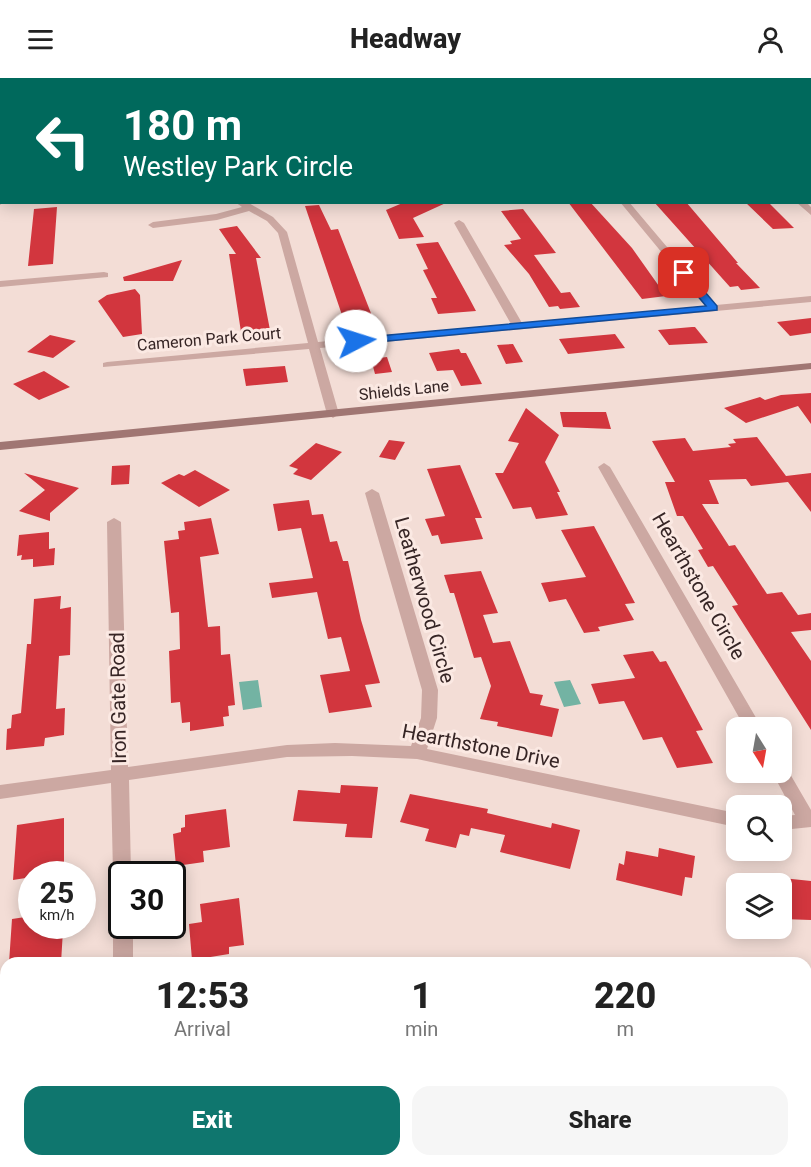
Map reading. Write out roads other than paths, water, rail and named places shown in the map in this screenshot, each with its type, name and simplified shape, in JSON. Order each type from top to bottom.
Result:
[{"type":"main road","name":"Shields Lane","points":[[0,446],[811,366]]},
{"type":"street","points":[[626,204],[713,308]]},
{"type":"street","points":[[153,225],[217,217],[244,205],[270,219],[282,232],[333,414]]},
{"type":"street","points":[[459,224],[518,326]]},
{"type":"street","points":[[0,284],[104,275]]},
{"type":"street","name":"Cameron Park Court","points":[[107,365],[811,299]]},
{"type":"street","name":"Hearthstone Circle","points":[[604,467],[748,717]]},
{"type":"street","name":"Leatherwood Circle","points":[[372,493],[430,690],[429,718],[417,753]]},
{"type":"street","name":"Iron Gate Road","points":[[114,522],[122,861]]},
{"type":"street","name":"Hearthstone Drive","points":[[0,792],[297,750],[351,750],[417,753],[726,818]]},
{"type":"street","points":[[787,783],[809,820],[792,822]]},
{"type":"street","points":[[123,939],[123,957]]},
{"type":"water","points":[[258,680],[262,707],[243,710],[239,682]]},
{"type":"water","points":[[570,680],[581,704],[564,707],[554,682]]}]
